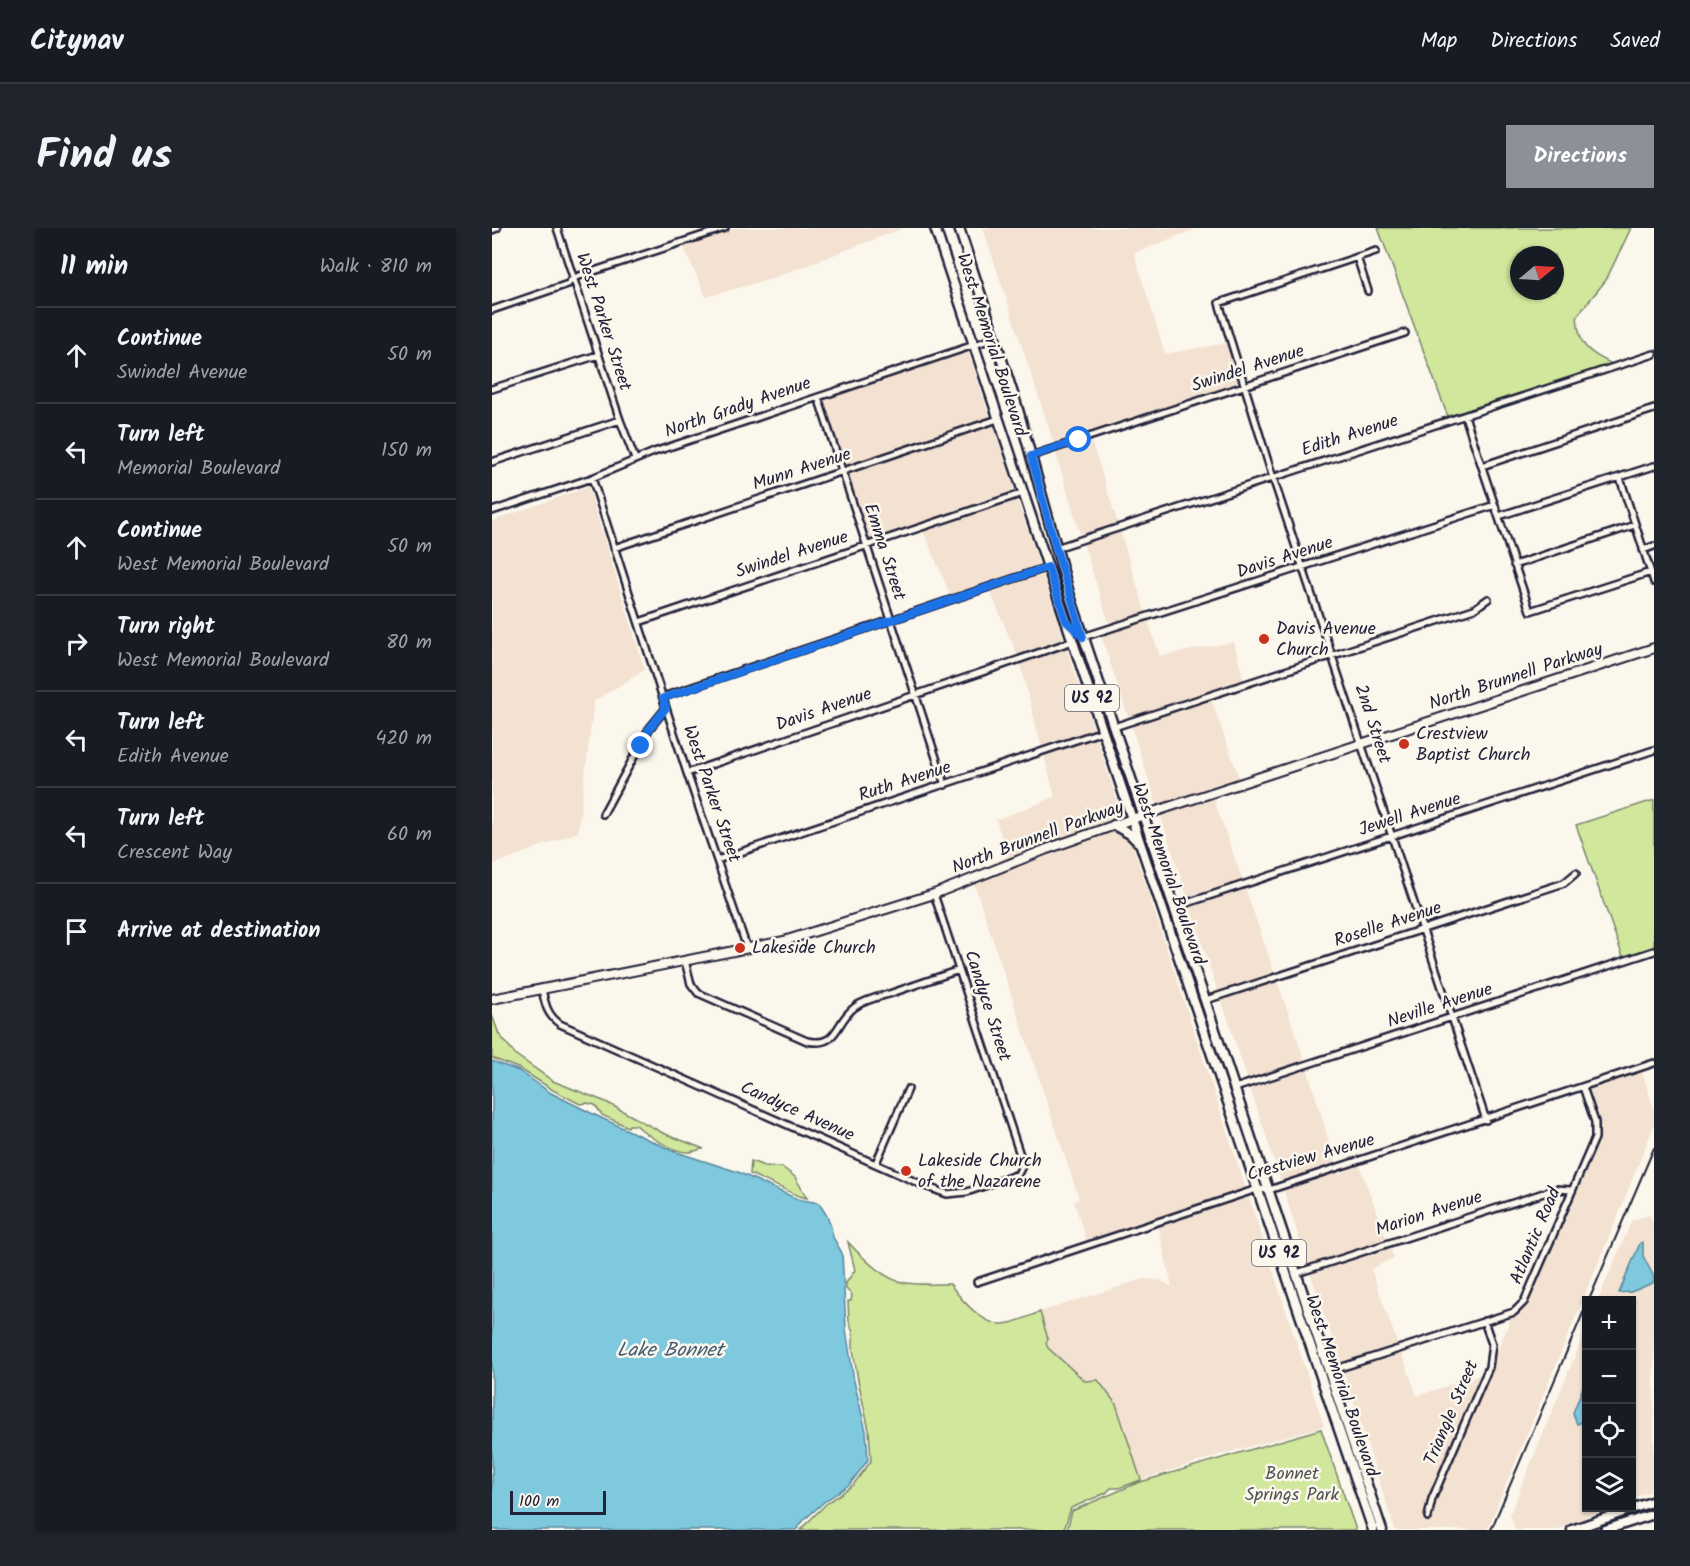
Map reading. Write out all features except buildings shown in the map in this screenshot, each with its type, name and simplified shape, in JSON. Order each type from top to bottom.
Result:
[{"type":"main road","name":"West Memorial Boulevard","points":[[935,228],[1373,1530]]},
{"type":"main road","name":"US 92","points":[[959,228],[1031,456],[1056,548]]},
{"type":"main road","name":"West Memorial Boulevard","points":[[1056,548],[1083,637],[1382,1530]]},
{"type":"main road","points":[[1066,621],[1083,637]]},
{"type":"main road","points":[[1073,641],[1090,656]]},
{"type":"main road","points":[[1114,825],[1130,834],[1141,846]]},
{"type":"main road","points":[[1186,976],[1206,1000]]},
{"type":"main road","points":[[1195,1002],[1214,1024]]},
{"type":"main road","points":[[1288,1279],[1296,1290],[1320,1361],[1330,1371]]},
{"type":"main road","points":[[1319,1374],[1329,1385],[1353,1442]]},
{"type":"main road","points":[[1572,1530],[1654,1501]]},
{"type":"main road","points":[[1604,1530],[1612,1521],[1632,1513],[1642,1505]]},
{"type":"main road","points":[[1604,1530],[1654,1514]]},
{"type":"main road","points":[[1585,1530],[1600,1520]]},
{"type":"street","points":[[492,230],[497,228]]},
{"type":"street","name":"West Parker Street","points":[[557,228],[635,459]]},
{"type":"street","points":[[492,310],[568,284],[573,278],[725,228]]},
{"type":"street","points":[[1368,291],[1357,257],[1376,251]]},
{"type":"street","name":"2nd Street","points":[[1357,257],[1220,303],[1273,478],[1363,743],[1486,1120]]},
{"type":"street","name":"Swindel Avenue","points":[[1031,456],[1405,333]]},
{"type":"street","name":"North Grady Avenue","points":[[492,511],[592,478],[635,459],[995,338]]},
{"type":"street","name":"Edith Avenue","points":[[1056,548],[1654,354]]},
{"type":"street","points":[[492,389],[598,355]]},
{"type":"street","name":"Emma Street","points":[[818,397],[945,785]]},
{"type":"street","points":[[1482,466],[1654,409]]},
{"type":"street","points":[[1465,416],[1530,611],[1651,572]]},
{"type":"street","name":"Munn Avenue","points":[[614,548],[998,419]]},
{"type":"street","points":[[492,462],[620,420]]},
{"type":"street","points":[[1499,516],[1654,466]]},
{"type":"street","name":"West Parker Street","points":[[592,478],[687,773],[747,948]]},
{"type":"street","points":[[1620,478],[1654,582]]},
{"type":"street","name":"Swindel Avenue","points":[[639,622],[1023,493]]},
{"type":"street","name":"Davis Avenue","points":[[1083,637],[1495,505]]},
{"type":"street","points":[[1514,565],[1635,525]]},
{"type":"street","points":[[1643,550],[1654,546]]},
{"type":"street","points":[[663,698],[1048,567]]},
{"type":"street","points":[[1114,727],[1474,609],[1488,599]]},
{"type":"street","name":"Davis Avenue","points":[[687,773],[1073,641]]},
{"type":"street","name":"North Brunnell Parkway","points":[[492,999],[784,941],[934,894],[1114,825],[1654,648]]},
{"type":"street","points":[[603,814],[649,729],[666,708]]},
{"type":"street","name":"Ruth Avenue","points":[[717,860],[1103,731]]},
{"type":"street","name":"Jewell Avenue","points":[[1175,907],[1654,750]]},
{"type":"street","name":"Roselle Avenue","points":[[1206,1000],[1564,883],[1576,873]]},
{"type":"street","name":"Candyce Street","points":[[934,894],[1012,1127]]},
{"type":"street","name":"Neville Avenue","points":[[1235,1088],[1654,951]]},
{"type":"street","points":[[685,961],[691,984],[698,993],[814,1043],[831,1038],[846,1015],[861,1003],[959,970]]},
{"type":"street","name":"Candyce Avenue","points":[[542,989],[547,1012],[560,1024],[925,1186],[948,1194],[967,1192],[1013,1176],[1021,1169],[1022,1159],[1012,1127]]},
{"type":"street","name":"Crestview Avenue","points":[[977,1282],[1257,1188],[1269,1190],[1654,1063]]},
{"type":"street","name":"Atlantic Road","points":[[1330,1371],[1514,1312],[1524,1302],[1594,1138],[1596,1129],[1583,1087]]},
{"type":"street","points":[[876,1163],[908,1089]]},
{"type":"street","name":"Marion Avenue","points":[[1297,1273],[1556,1189],[1571,1190]]},
{"type":"street","name":"Triangle Street","points":[[1428,1517],[1432,1499],[1490,1366],[1492,1344],[1484,1321]]},
{"type":"shaded area","points":[[736,228],[904,228],[770,279],[706,297],[683,245]]},
{"type":"shaded area","points":[[983,228],[1198,228],[1134,253],[1165,354],[1227,343],[1238,385],[1054,444]]},
{"type":"shaded area","points":[[968,351],[990,418],[846,468],[822,398]]},
{"type":"shaded area","points":[[993,424],[1015,492],[869,542],[847,474]]},
{"type":"shaded area","points":[[1091,440],[1118,524],[1081,537],[1056,454]]},
{"type":"shaded area","points":[[588,487],[645,670],[594,701],[578,832],[492,865],[492,521]]},
{"type":"shaded area","points":[[1017,499],[1040,567],[951,597],[923,530]]},
{"type":"shaded area","points":[[1120,531],[1146,614],[1110,626],[1083,543]]},
{"type":"shaded area","points":[[1042,573],[1064,640],[1018,657],[990,591]]},
{"type":"shaded area","points":[[1148,621],[1160,656],[1234,642],[1244,681],[1129,719],[1101,635]]},
{"type":"shaded area","points":[[1066,647],[1094,730],[1042,749],[1020,663]]},
{"type":"shaded area","points":[[1211,699],[1240,780],[1158,808],[1131,725]]},
{"type":"shaded area","points":[[1096,737],[1123,819],[972,876],[971,874],[1008,856],[996,820],[1055,797],[1044,755]]},
{"type":"shaded area","points":[[1243,786],[1213,797],[1243,882],[1188,899],[1160,814]]},
{"type":"shaded area","points":[[1114,829],[1130,838],[1246,1189],[1087,1242],[1074,1202],[1079,1199],[974,883],[1048,852]]},
{"type":"shaded area","points":[[1245,888],[1275,974],[1218,992],[1190,906]]},
{"type":"shaded area","points":[[1277,980],[1305,1062],[1248,1081],[1221,998]]},
{"type":"shaded area","points":[[1307,1068],[1336,1165],[1281,1182],[1250,1087]]},
{"type":"shaded area","points":[[1642,1072],[1654,1109],[1654,1125],[1487,1530],[1395,1530],[1343,1370],[1401,1352],[1417,1396],[1483,1374],[1428,1498],[1424,1520],[1431,1521],[1435,1499],[1486,1385],[1512,1316],[1527,1303],[1598,1139],[1599,1122],[1588,1089]]},
{"type":"shaded area","points":[[1359,1164],[1387,1240],[1308,1266],[1283,1188],[1338,1171],[1340,1174]]},
{"type":"shaded area","points":[[1248,1195],[1324,1426],[1219,1455],[1141,1480],[1115,1404],[1085,1382],[1048,1348],[1040,1312],[1143,1279],[1160,1280],[1172,1287],[1158,1225]]},
{"type":"shaded area","points":[[1650,1215],[1654,1226],[1654,1277],[1643,1256],[1640,1243],[1619,1293],[1624,1294],[1648,1286],[1653,1283],[1654,1279],[1654,1490],[1636,1497],[1636,1296],[1600,1296],[1632,1220]]},
{"type":"shaded area","points":[[1389,1247],[1394,1258],[1371,1269],[1398,1345],[1341,1364],[1310,1272]]},
{"type":"shaded area","points":[[1582,1339],[1582,1390],[1573,1414],[1577,1424],[1582,1422],[1582,1512],[1597,1512],[1559,1530],[1515,1530],[1510,1514]]},
{"type":"green space","points":[[1378,228],[1631,228],[1606,280],[1577,316],[1585,346],[1595,355],[1612,364],[1448,417]]},
{"type":"green space","points":[[1654,800],[1654,947],[1623,957],[1576,825]]},
{"type":"green space","points":[[492,1015],[499,1034],[516,1055],[553,1081],[606,1102],[663,1133],[704,1149],[683,1152],[668,1147],[636,1125],[628,1127],[602,1115],[595,1105],[580,1104],[520,1069],[492,1058]]},
{"type":"green space","points":[[751,1161],[764,1166],[782,1167],[795,1177],[807,1198],[750,1174]]},
{"type":"green space","points":[[848,1242],[874,1267],[890,1278],[906,1283],[950,1284],[973,1310],[988,1321],[1012,1323],[1040,1312],[1048,1339],[1046,1343],[1048,1348],[1085,1381],[1098,1380],[1116,1404],[1141,1480],[1119,1488],[1111,1488],[1106,1493],[1071,1508],[1064,1530],[800,1530],[826,1504],[853,1485],[871,1461],[869,1430],[849,1321],[848,1301],[851,1301],[852,1295],[846,1289],[846,1283],[855,1270]]},
{"type":"green space","name":"Bonnet Springs Park","points":[[1321,1429],[1356,1530],[1067,1530],[1072,1511],[1137,1483]]},
{"type":"water","name":"Lake Bonnet","points":[[492,1061],[519,1071],[551,1093],[673,1151],[738,1172],[797,1199],[819,1203],[827,1216],[833,1237],[842,1253],[846,1329],[854,1381],[866,1431],[868,1460],[850,1484],[824,1502],[796,1530],[492,1530]]},
{"type":"water","points":[[1643,1242],[1643,1256],[1654,1277],[1653,1283],[1631,1292],[1619,1293],[1640,1243]]},
{"type":"water","points":[[1582,1389],[1582,1422],[1577,1424],[1573,1413]]},
{"type":"railway","points":[[1591,1296],[1654,1148]]},
{"type":"railway","points":[[1491,1530],[1582,1315]]},
{"type":"place","name":"Davis Avenue Church","points":[[1264,639]]},
{"type":"place","name":"Crestview Baptist Church","points":[[1404,744]]},
{"type":"place","name":"Lakeside Church","points":[[740,948]]},
{"type":"place","name":"Lakeside Church of the Nazarene","points":[[906,1171]]},
{"type":"route","points":[[641,746],[649,729],[666,708],[663,698],[1048,567],[1066,621],[1083,637],[1031,456],[1079,440]]}]
